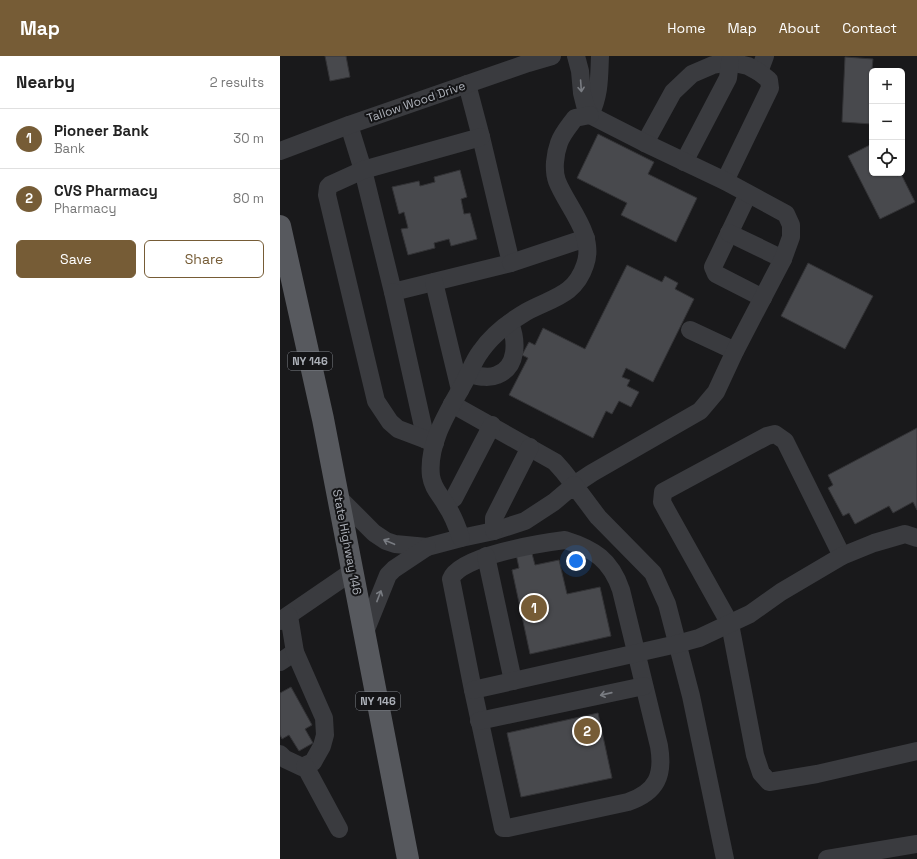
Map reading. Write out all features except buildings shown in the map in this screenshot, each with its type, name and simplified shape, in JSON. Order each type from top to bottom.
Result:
[{"type":"main road","name":"State Highway 146","points":[[280,226],[323,419],[408,859]]},
{"type":"street","name":"Tallow Wood Drive","points":[[280,151],[349,125],[552,56]]},
{"type":"street","points":[[365,632],[388,575],[394,569],[427,547],[494,531],[525,521],[554,502],[592,473],[700,411],[716,392],[735,351],[783,259],[791,237],[792,225],[786,214],[725,181],[590,115],[585,105],[582,93],[580,71],[576,56]]},
{"type":"street","points":[[590,115],[596,102],[599,85],[600,56]]},
{"type":"street","points":[[645,143],[673,92],[692,74],[713,65],[730,62],[748,66],[762,64],[769,80],[770,88],[725,181]]},
{"type":"street","points":[[684,162],[728,78],[730,62]]},
{"type":"street","points":[[467,84],[511,263]]},
{"type":"street","points":[[431,442],[439,432],[480,351],[510,323],[527,312],[570,290],[578,280],[586,264],[586,238],[557,181],[554,162],[559,142],[576,118],[590,115]]},
{"type":"street","points":[[349,125],[363,170],[431,442],[431,476],[434,487],[454,518],[461,538]]},
{"type":"street","points":[[431,442],[398,428],[390,422],[376,401],[327,195],[328,187],[363,170],[481,137]]},
{"type":"street","points":[[748,194],[713,267],[716,274],[763,298]]},
{"type":"street","points":[[729,233],[783,259]]},
{"type":"street","points":[[393,292],[511,263],[586,238]]},
{"type":"street","points":[[434,282],[456,397],[492,425],[554,462],[598,517],[653,572],[666,604],[691,696],[725,859]]},
{"type":"street","points":[[469,374],[485,377],[497,375],[508,368],[513,358],[514,344],[514,332],[510,323]]},
{"type":"street","points":[[690,330],[735,351]]},
{"type":"street","points":[[446,504],[454,498],[492,425]]},
{"type":"street","points":[[842,556],[785,440],[775,434],[767,436],[663,492],[662,502],[730,624],[754,755],[761,773],[769,782],[817,774],[917,751]]},
{"type":"street","points":[[494,531],[494,518],[530,447]]},
{"type":"street","points":[[338,497],[374,533],[386,541],[395,544],[427,547]]},
{"type":"street","points":[[473,690],[699,638],[750,614],[781,592],[842,556],[874,543],[905,534],[917,538]]},
{"type":"street","points":[[565,540],[582,545],[601,557],[610,565],[616,576],[637,653],[661,759],[660,772],[656,784],[649,792],[628,802],[503,828],[479,721],[451,579],[452,574],[461,566],[486,556],[565,540]]},
{"type":"street","points":[[486,556],[513,681]]},
{"type":"street","points":[[280,754],[285,759],[302,767],[305,766],[313,762],[322,746],[325,735],[324,718],[322,712],[295,652],[284,618],[353,571]]},
{"type":"street","points":[[280,662],[295,652]]},
{"type":"street","points":[[479,721],[644,686]]},
{"type":"street","points":[[305,766],[339,829]]},
{"type":"street","points":[[826,859],[917,844]]},
{"type":"place","name":"Pioneer Bank","points":[[534,608]]},
{"type":"place","name":"CVS Pharmacy","points":[[587,731]]}]
